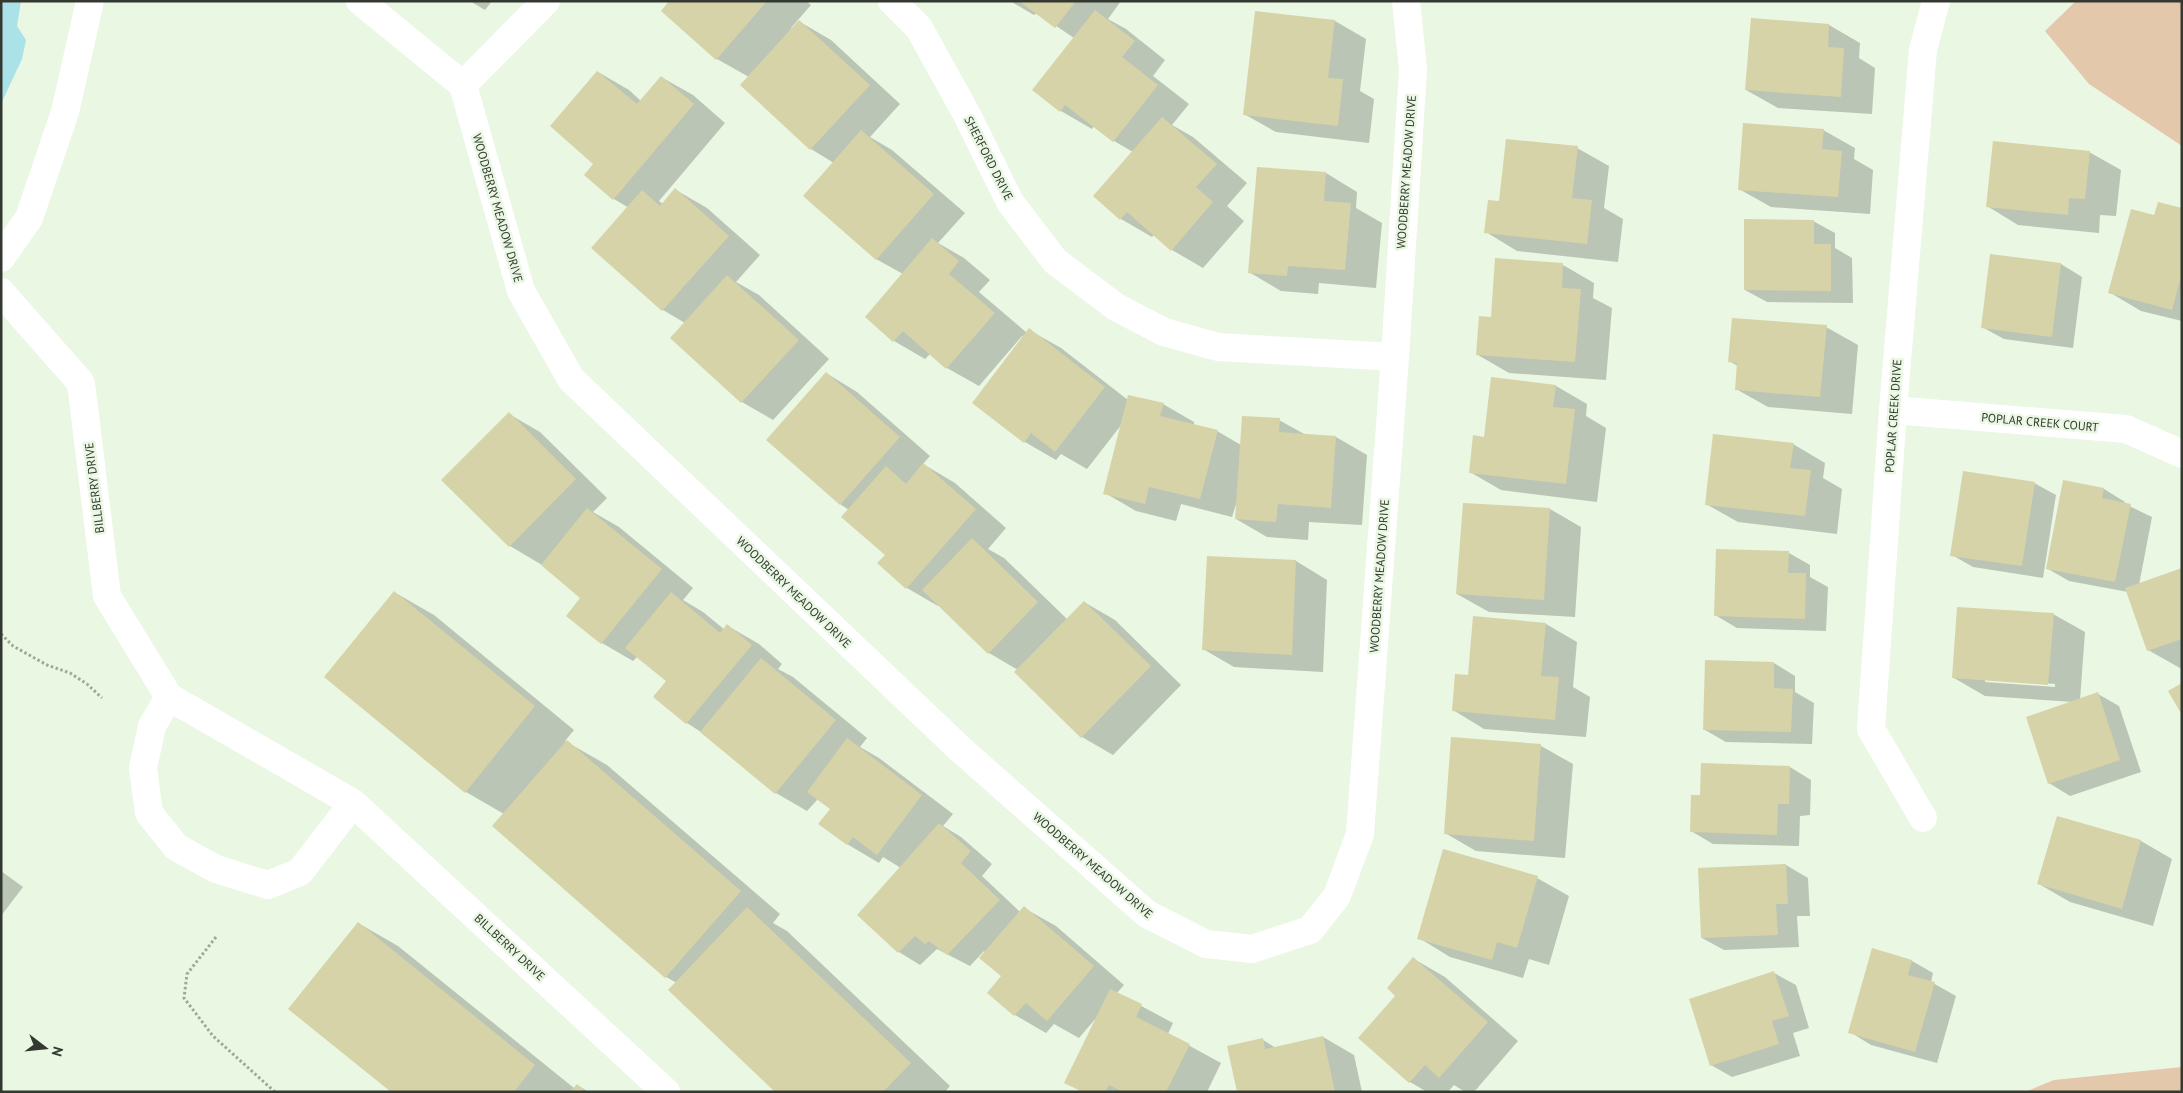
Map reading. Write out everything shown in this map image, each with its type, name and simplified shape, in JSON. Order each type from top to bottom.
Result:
[{"type":"street","points":[[1,258],[29,218],[64,112],[90,1]]},
{"type":"street","points":[[360,1],[463,85],[546,1]]},
{"type":"street","name":"SHERFORD DRIVE","points":[[892,1],[919,28],[966,113],[1010,202],[1055,261],[1116,308],[1164,332],[1218,347],[1395,357]]},
{"type":"street","name":"WOODBERRY MEADOW DRIVE","points":[[463,85],[521,291],[571,379],[973,761],[1146,914],[1206,944],[1252,949],[1310,930],[1337,896],[1360,834],[1395,357],[1413,70],[1406,1]]},
{"type":"street","name":"POPLAR CREEK DRIVE","points":[[1923,818],[1871,730],[1893,410],[1923,50],[1936,1]]},
{"type":"street","name":"BILLBERRY DRIVE","points":[[1,292],[81,383],[107,596],[169,698],[353,803],[666,1092]]},
{"type":"street","name":"POPLAR CREEK COURT","points":[[1893,410],[2126,429],[2182,454]]},
{"type":"street","points":[[169,698],[152,726],[143,768],[148,813],[176,847],[216,869],[268,885],[300,872],[353,803]]},
{"type":"path","points":[[1,634],[13,646],[47,665],[70,673],[87,684],[102,698]]},
{"type":"path","points":[[216,937],[187,974],[184,998],[214,1036],[275,1092]]},
{"type":"shaded area","points":[[2076,1],[2182,1],[2182,146],[2089,84],[2045,31]]},
{"type":"shaded area","points":[[2182,1067],[2182,1092],[2025,1092],[2054,1080]]},
{"type":"water","points":[[1,1],[21,1],[17,26],[26,40],[22,59],[1,104]]},
{"type":"building","points":[[669,1],[767,1],[716,60],[661,11]]},
{"type":"building","points":[[1019,1],[1076,1],[1055,28]]},
{"type":"building","points":[[1095,10],[1135,41],[1122,57],[1158,85],[1113,142],[1065,105],[1060,112],[1032,90]]},
{"type":"building","points":[[1255,11],[1335,20],[1328,78],[1343,79],[1338,126],[1243,115]]},
{"type":"building","points":[[1751,18],[1829,24],[1828,47],[1844,48],[1841,97],[1745,90]]},
{"type":"building","points":[[799,20],[870,85],[810,150],[740,85]]},
{"type":"building","points":[[597,71],[637,104],[661,76],[694,104],[613,200],[584,175],[593,164],[550,126]]},
{"type":"building","points":[[1162,117],[1217,164],[1196,187],[1213,202],[1171,251],[1127,212],[1120,220],[1093,196]]},
{"type":"building","points":[[1743,123],[1824,129],[1822,149],[1842,151],[1838,197],[1738,190]]},
{"type":"building","points":[[861,130],[934,194],[876,260],[803,196]]},
{"type":"building","points":[[1506,139],[1578,146],[1572,198],[1592,200],[1587,244],[1484,233],[1488,200],[1499,201]]},
{"type":"building","points":[[1993,141],[2090,151],[2085,199],[2069,198],[2068,215],[1986,207]]},
{"type":"building","points":[[1257,167],[1326,172],[1324,201],[1351,203],[1345,270],[1288,266],[1287,276],[1248,273]]},
{"type":"building","points":[[675,188],[729,236],[662,311],[591,248],[642,190],[660,206]]},
{"type":"building","points":[[2158,202],[2182,208],[2182,273],[2172,310],[2108,293],[2131,209],[2154,215]]},
{"type":"building","points":[[1744,219],[1814,220],[1814,244],[1831,244],[1831,291],[1744,290]]},
{"type":"building","points":[[932,238],[959,261],[949,274],[995,313],[946,369],[903,331],[893,342],[865,317]]},
{"type":"building","points":[[1990,254],[2061,263],[2052,337],[1981,328]]},
{"type":"building","points":[[1495,258],[1563,263],[1562,288],[1581,289],[1575,362],[1476,355],[1479,316],[1491,317]]},
{"type":"building","points":[[727,275],[799,340],[741,403],[670,338]]},
{"type":"building","points":[[1732,318],[1827,325],[1820,397],[1735,390],[1737,363],[1728,362]]},
{"type":"building","points":[[1029,328],[1105,387],[1055,452],[1031,433],[1024,443],[972,403]]},
{"type":"building","points":[[826,372],[900,437],[840,505],[766,440]]},
{"type":"building","points":[[1491,377],[1556,385],[1553,407],[1575,409],[1566,484],[1469,473],[1473,435],[1484,437]]},
{"type":"building","points":[[1128,395],[1164,403],[1160,416],[1218,430],[1200,499],[1149,487],[1145,504],[1103,494]]},
{"type":"building","points":[[509,412],[576,479],[509,547],[441,480]]},
{"type":"building","points":[[1242,416],[1280,418],[1279,432],[1336,436],[1331,508],[1278,504],[1276,522],[1235,519]]},
{"type":"building","points":[[1713,434],[1794,443],[1790,468],[1811,470],[1805,516],[1705,505]]},
{"type":"building","points":[[923,463],[976,509],[906,589],[877,563],[885,555],[841,517],[886,466],[906,484]]},
{"type":"building","points":[[1963,471],[2035,482],[2022,566],[1950,556]]},
{"type":"building","points":[[2063,480],[2104,488],[2102,498],[2131,504],[2115,582],[2046,569]]},
{"type":"building","points":[[1463,503],[1550,508],[1544,600],[1456,594]]},
{"type":"building","points":[[587,508],[662,569],[601,644],[566,616],[580,598],[541,565]]},
{"type":"building","points":[[972,538],[1038,602],[988,654],[922,590]]},
{"type":"building","points":[[1716,549],[1789,551],[1788,573],[1806,573],[1805,619],[1714,616]]},
{"type":"building","points":[[1207,556],[1296,560],[1292,655],[1202,650]]},
{"type":"building","points":[[2182,568],[2182,639],[2147,651],[2125,588]]},
{"type":"building","points":[[394,591],[535,706],[465,793],[324,677]]},
{"type":"building","points":[[671,592],[720,633],[727,624],[752,645],[686,724],[653,697],[666,681],[625,648]]},
{"type":"building","points":[[1084,601],[1151,666],[1081,738],[1014,672]]},
{"type":"building","points":[[1957,607],[2054,613],[2048,685],[1952,678]]},
{"type":"building","points":[[1473,616],[1546,623],[1541,676],[1559,677],[1555,720],[1452,711],[1455,674],[1468,675]]},
{"type":"building","points":[[761,658],[836,720],[775,794],[700,732]]},
{"type":"building","points":[[1705,660],[1774,662],[1774,688],[1793,689],[1791,732],[1703,730]]},
{"type":"building","points":[[2182,683],[2182,715],[2168,691]]},
{"type":"building","points":[[2098,692],[2120,760],[2048,784],[2026,717]]},
{"type":"building","points":[[1451,737],[1541,744],[1534,841],[1444,834]]},
{"type":"building","points":[[847,738],[922,795],[877,855],[853,837],[847,845],[818,824],[830,809],[807,792]]},
{"type":"building","points":[[567,740],[741,891],[665,978],[492,826]]},
{"type":"building","points":[[1701,763],[1790,766],[1789,804],[1778,804],[1777,835],[1690,832],[1691,795],[1700,795]]},
{"type":"building","points":[[2057,816],[2141,840],[2122,909],[2037,884]]},
{"type":"building","points":[[939,823],[971,851],[961,863],[1000,900],[947,955],[929,941],[925,944],[915,936],[898,953],[857,915]]},
{"type":"building","points":[[1443,849],[1538,876],[1517,948],[1497,942],[1492,960],[1417,939]]},
{"type":"building","points":[[1786,864],[1788,904],[1776,904],[1778,935],[1701,938],[1698,868]]},
{"type":"building","points":[[1024,906],[1094,966],[1047,1021],[1026,1003],[1014,1016],[987,993],[1001,976],[979,958]]},
{"type":"building","points":[[747,907],[911,1063],[883,1092],[775,1092],[668,990]]},
{"type":"building","points":[[358,922],[535,1065],[514,1092],[391,1092],[288,1009]]},
{"type":"building","points":[[1872,948],[1912,960],[1908,975],[1935,982],[1915,1052],[1848,1033]]},
{"type":"building","points":[[1413,957],[1488,1022],[1439,1078],[1425,1065],[1409,1083],[1358,1038],[1395,996],[1387,988]]},
{"type":"building","points":[[1774,971],[1789,1016],[1772,1021],[1779,1044],[1710,1066],[1689,999]]},
{"type":"building","points":[[1110,989],[1142,1004],[1136,1017],[1190,1044],[1166,1092],[1123,1092],[1109,1085],[1105,1092],[1083,1092],[1064,1083]]},
{"type":"building","points":[[1323,1036],[1335,1092],[1237,1092],[1227,1046],[1263,1038],[1265,1049]]},
{"type":"building","points":[[577,1084],[586,1092],[570,1092]]}]
